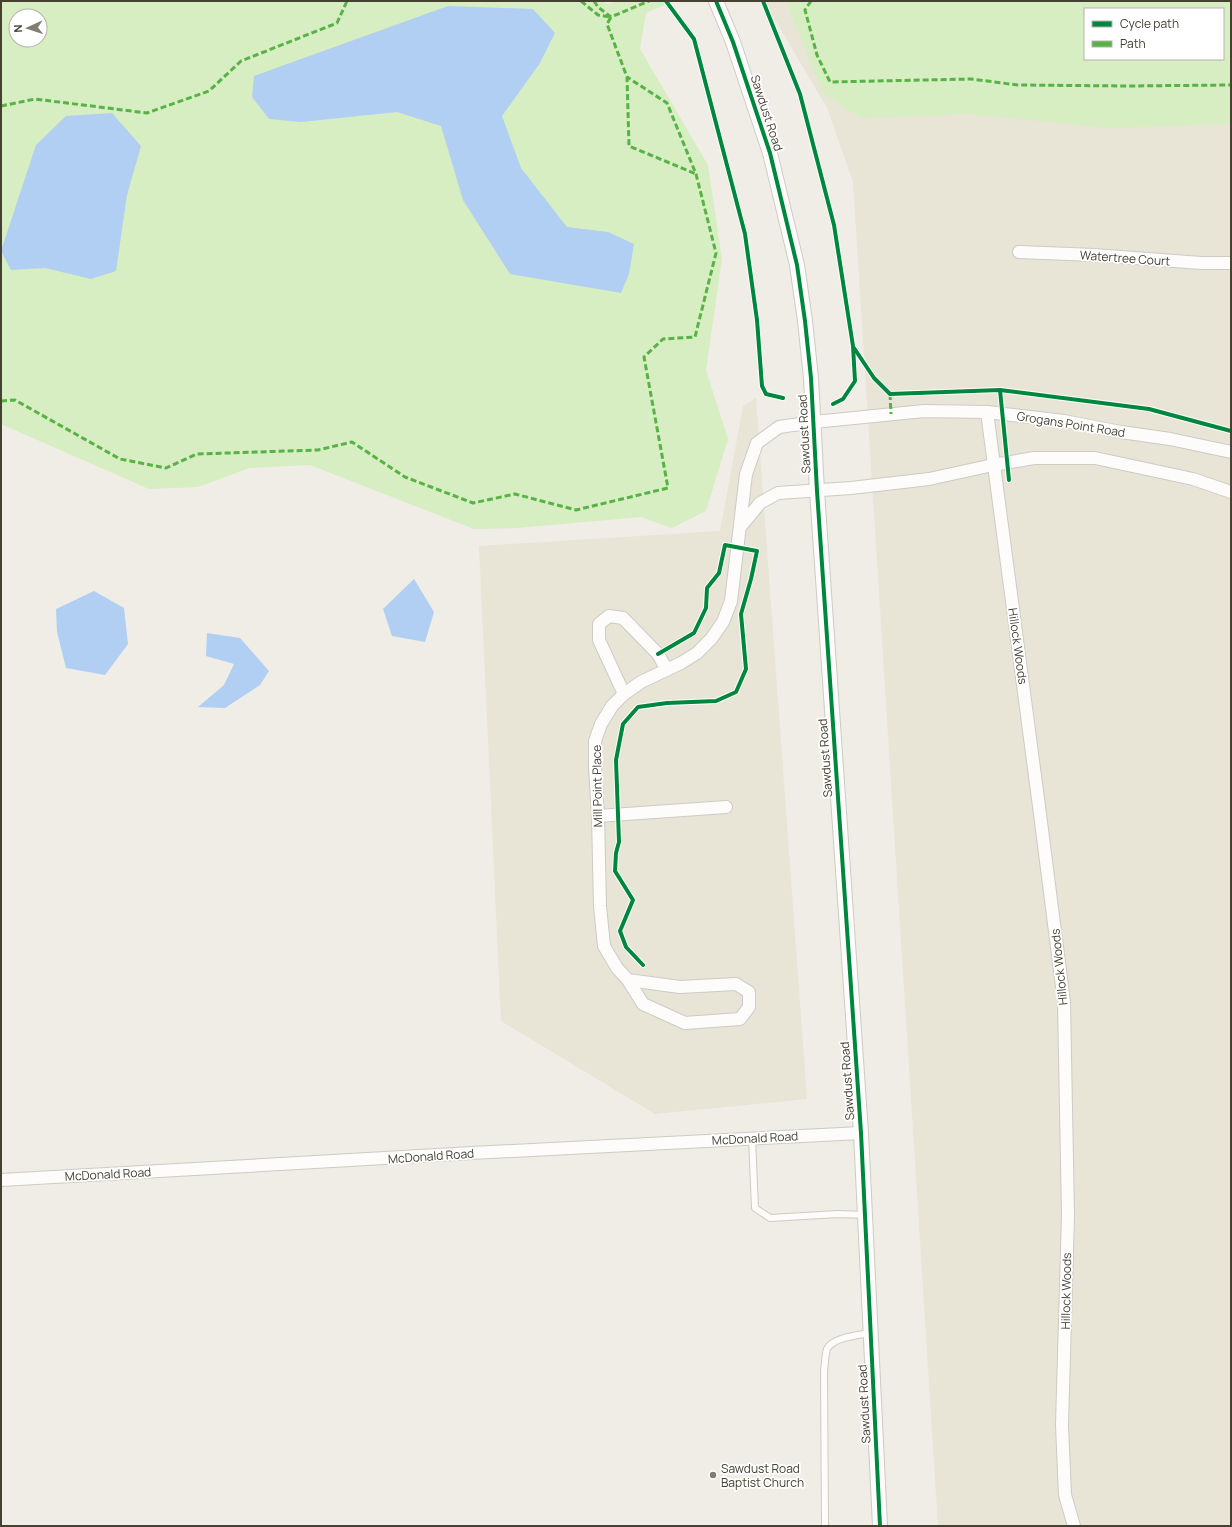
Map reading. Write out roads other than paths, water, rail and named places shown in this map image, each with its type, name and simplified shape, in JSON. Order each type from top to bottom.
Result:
[{"type":"street","name":"Sawdust Road","points":[[716,1],[733,42],[770,153],[797,265],[805,321],[814,422],[817,491],[861,1133],[880,1526]]},
{"type":"street","name":"Watertree Court","points":[[1019,252],[1094,255],[1201,263],[1231,263]]},
{"type":"street","name":"Grogans Point Road","points":[[814,422],[924,411],[987,412],[1064,421],[1121,432],[1170,439],[1231,452]]},
{"type":"street","name":"Hillock Woods","points":[[987,412],[1064,1002],[1068,1215],[1062,1425],[1065,1495],[1074,1526]]},
{"type":"street","name":"Mill Point Place","points":[[628,980],[680,987],[736,984],[749,992],[749,1007],[740,1019],[685,1023],[643,1004],[628,980],[617,968],[604,946],[600,906],[595,741],[601,724],[612,706],[624,694],[641,682],[667,670],[697,653],[723,622],[731,601],[746,474],[757,443],[779,427],[814,422]]},
{"type":"street","points":[[741,526],[760,503],[778,493],[851,488],[929,479],[993,464],[1034,458],[1095,458],[1193,480],[1231,492]]},
{"type":"street","points":[[624,694],[599,640],[599,624],[609,616],[623,618],[658,654],[667,670]]},
{"type":"street","points":[[598,816],[726,807]]},
{"type":"street","name":"McDonald Road","points":[[1,1180],[567,1147],[861,1133]]},
{"type":"lane","points":[[752,1138],[755,1208],[770,1218],[838,1214],[865,1215]]},
{"type":"lane","points":[[825,1526],[824,1371],[828,1348],[836,1341],[852,1336],[871,1333]]},
{"type":"water","points":[[448,6],[533,9],[555,33],[540,63],[502,116],[521,168],[567,227],[608,232],[634,244],[629,274],[621,293],[510,274],[463,200],[441,126],[397,112],[301,122],[269,119],[252,97],[254,76]]},
{"type":"water","points":[[112,113],[141,146],[127,195],[116,271],[91,279],[45,268],[11,270],[1,251],[36,145],[66,116]]},
{"type":"water","points":[[414,579],[434,612],[425,642],[392,636],[383,609]]},
{"type":"water","points":[[94,591],[124,608],[128,644],[105,675],[66,668],[57,632],[56,609]]},
{"type":"water","points":[[207,633],[240,638],[269,671],[260,685],[225,708],[198,707],[224,685],[234,664],[206,656]]},
{"type":"place","name":"Sawdust Road Baptist Church","points":[[713,1475]]}]
